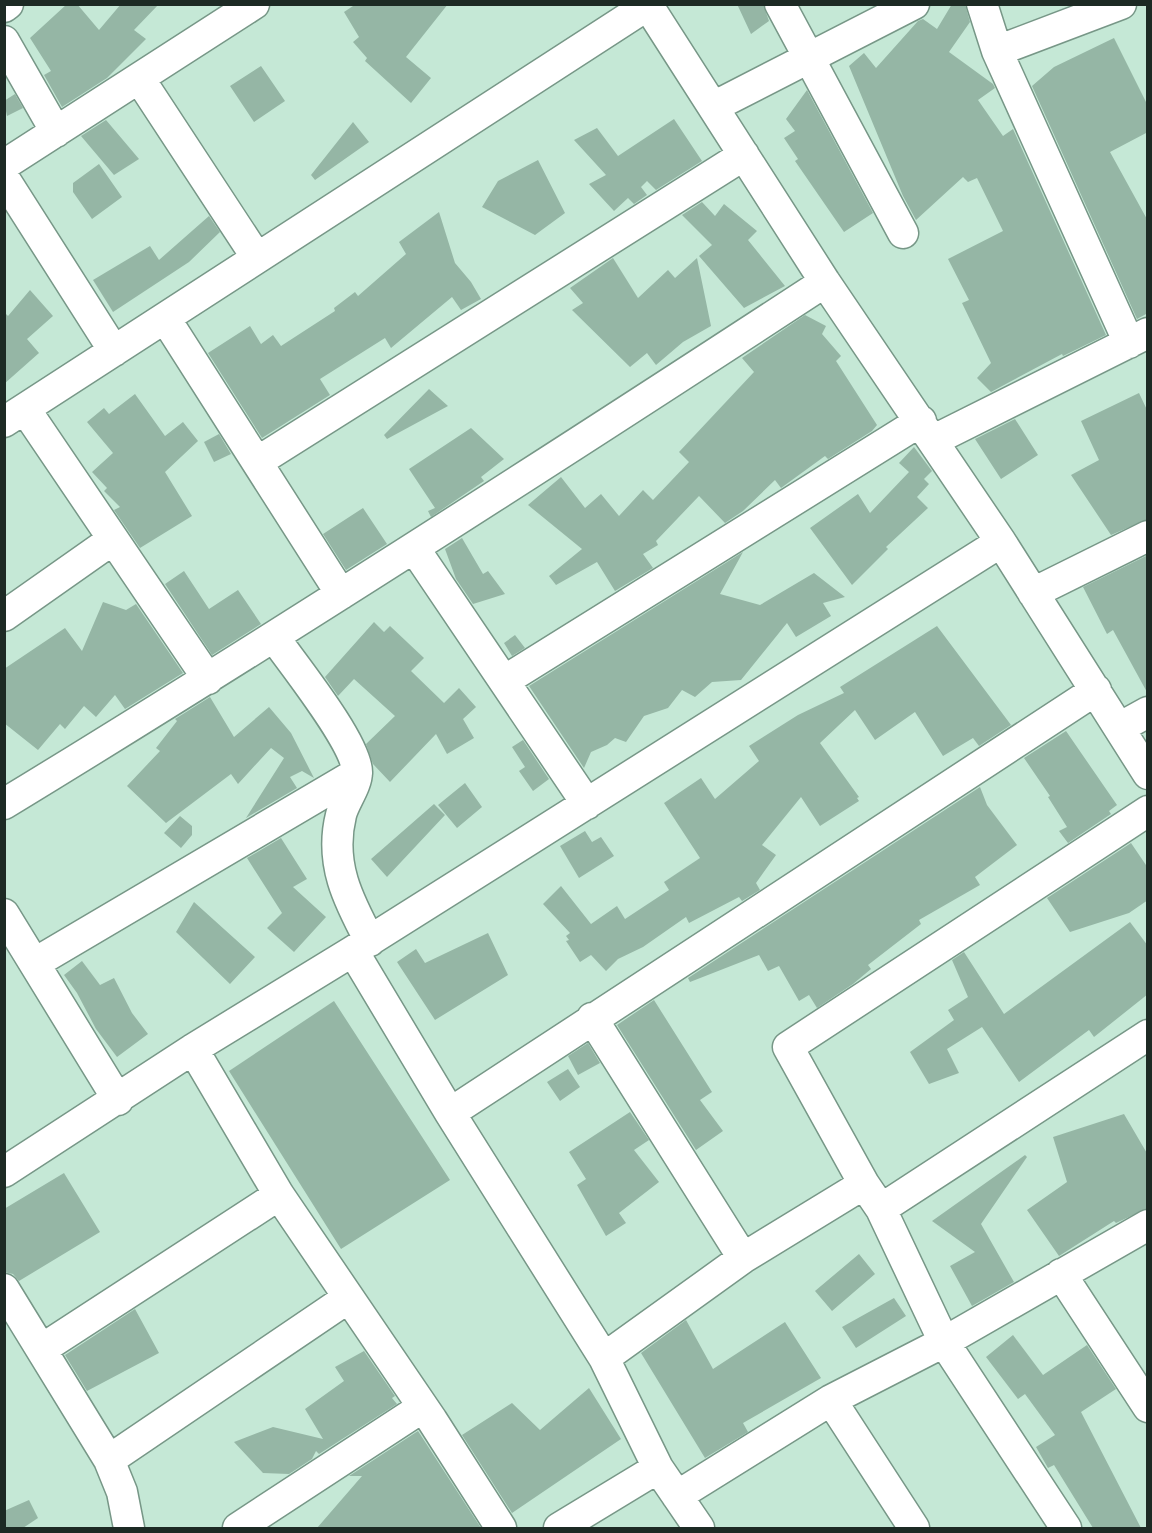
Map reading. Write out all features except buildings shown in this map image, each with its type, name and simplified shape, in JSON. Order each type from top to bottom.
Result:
[{"type":"street","points":[[4,165],[254,4]]},
{"type":"street","points":[[780,4],[807,59],[903,233]]},
{"type":"street","points":[[713,107],[914,4]]},
{"type":"street","points":[[504,681],[928,431],[1138,338],[998,51],[982,4]]},
{"type":"street","points":[[998,51],[1121,4]]},
{"type":"street","points":[[208,680],[112,540],[15,415],[647,5],[825,282],[1001,542],[1148,774]]},
{"type":"street","points":[[4,41],[56,132]]},
{"type":"street","points":[[139,78],[257,258]]},
{"type":"street","points":[[257,462],[744,155]]},
{"type":"street","points":[[4,178],[114,351]]},
{"type":"street","points":[[4,804],[208,680],[825,282]]},
{"type":"street","points":[[165,318],[341,594]]},
{"type":"street","points":[[1033,593],[1148,536]]},
{"type":"street","points":[[4,616],[112,540]]},
{"type":"street","points":[[4,1172],[118,1100],[193,1049],[361,946],[1001,542]]},
{"type":"street","points":[[414,548],[587,804]]},
{"type":"street","points":[[274,637],[332,718],[349,748],[357,773],[340,816],[338,868],[361,946],[450,1113],[604,1358],[658,1468],[699,1528]]},
{"type":"street","points":[[450,1113],[1096,690]]},
{"type":"street","points":[[1119,728],[1148,712]]},
{"type":"street","points":[[34,963],[357,773]]},
{"type":"street","points":[[1066,1528],[944,1342],[881,1209],[864,1184],[788,1047],[1148,811]]},
{"type":"street","points":[[4,914],[118,1100]]},
{"type":"street","points":[[592,1018],[743,1258]]},
{"type":"street","points":[[881,1209],[1148,1035]]},
{"type":"street","points":[[193,1049],[279,1195],[423,1407],[501,1528]]},
{"type":"street","points":[[604,1358],[743,1258],[864,1184]]},
{"type":"street","points":[[42,1349],[279,1195]]},
{"type":"street","points":[[677,1496],[831,1400],[944,1342],[1148,1225]]},
{"type":"street","points":[[1061,1274],[1148,1407]]},
{"type":"street","points":[[4,1289],[109,1460],[122,1492],[120,1524]]},
{"type":"street","points":[[109,1460],[348,1298]]},
{"type":"street","points":[[831,1400],[914,1528]]},
{"type":"street","points":[[238,1528],[423,1407]]},
{"type":"street","points":[[559,1528],[658,1468]]}]
